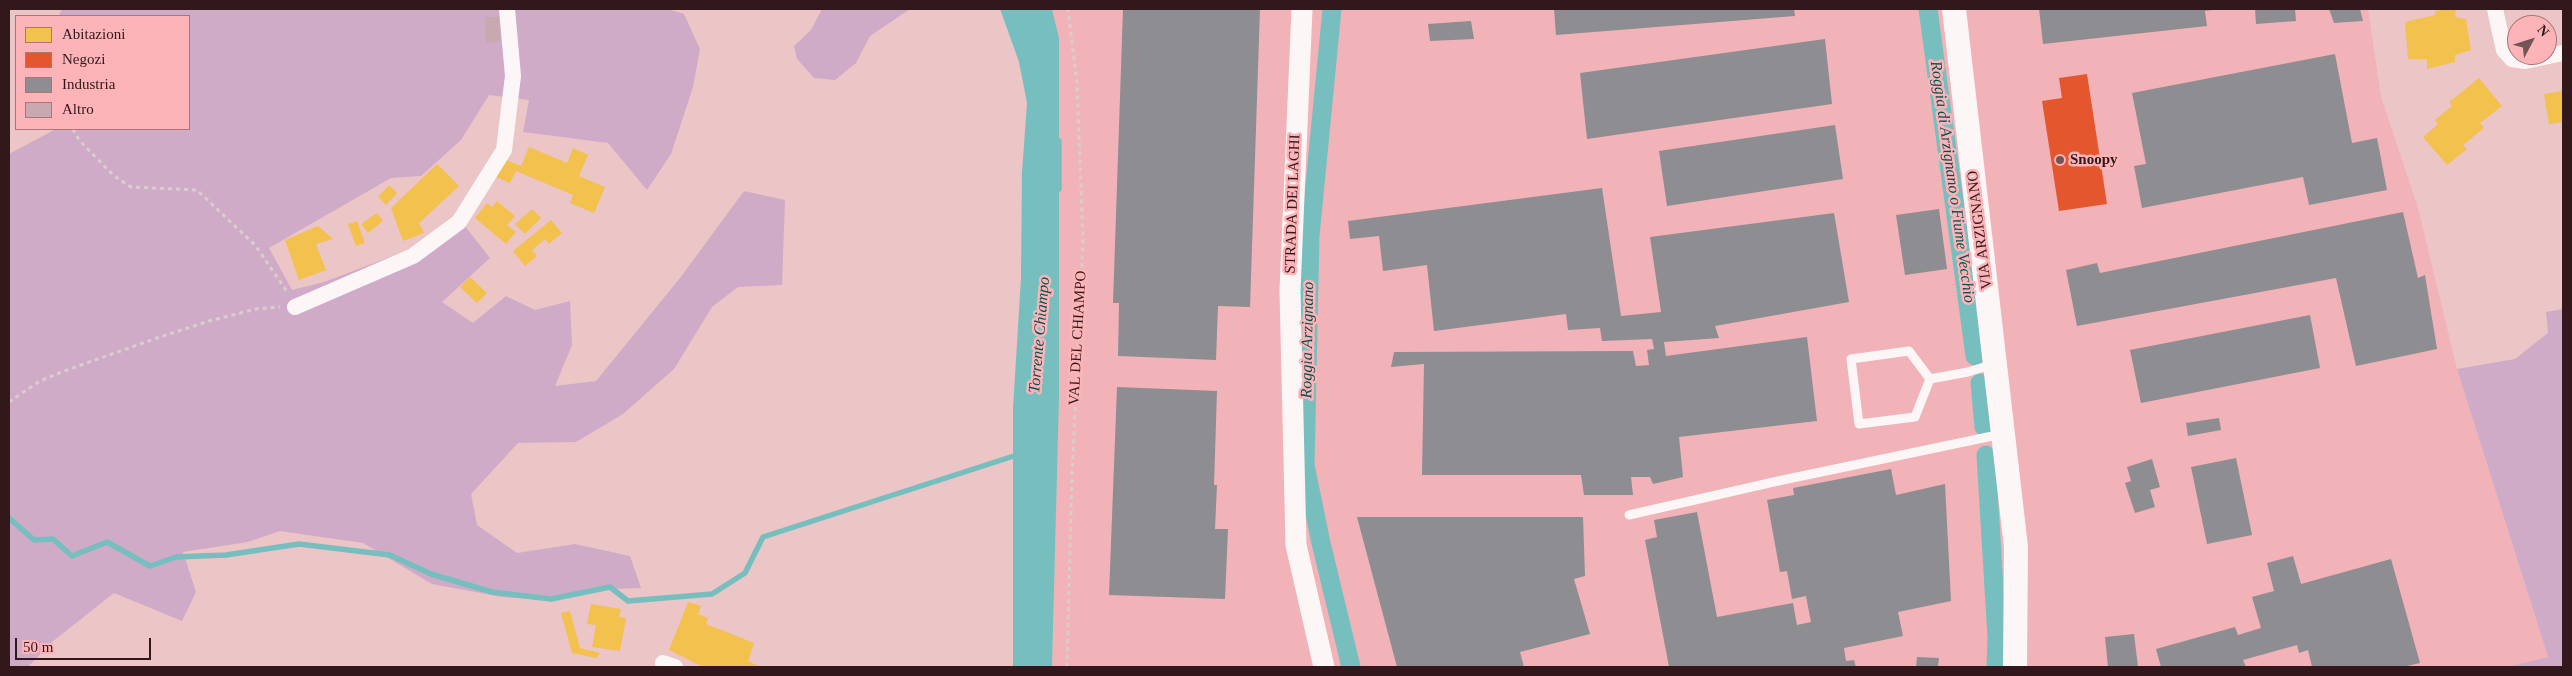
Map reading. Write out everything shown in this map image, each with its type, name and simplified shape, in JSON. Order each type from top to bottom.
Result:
[{"type":"main road","name":"VIA ARZIGNANO","points":[[1954,9],[2006,442],[2016,547],[2015,667]]},
{"type":"street","points":[[296,306],[413,256],[459,222],[504,150],[513,76],[508,9]]},
{"type":"street","name":"STRADA DEI LAGHI","points":[[1302,9],[1290,290],[1296,545],[1324,667]]},
{"type":"street","points":[[2495,9],[2504,50],[2512,59],[2525,61],[2563,53]]},
{"type":"lane","points":[[1909,351],[1930,379],[1915,417],[1859,424],[1851,359],[1909,351]]},
{"type":"lane","points":[[1930,379],[1968,372],[1996,363]]},
{"type":"lane","points":[[1629,515],[1778,481],[2006,442]]},
{"type":"path","name":"VAL DEL CHIAMPO","points":[[1067,667],[1072,474],[1083,240],[1076,84],[1068,9]]},
{"type":"path","points":[[9,402],[40,381],[64,371],[200,324],[256,309],[296,306],[255,245],[197,190],[131,187],[114,176],[79,140],[74,130]]},
{"type":"shaded area","points":[[62,9],[668,9],[684,14],[700,49],[693,87],[671,154],[647,190],[608,143],[523,132],[529,100],[489,95],[461,140],[421,176],[391,178],[269,248],[292,290],[324,282],[406,251],[457,216],[490,258],[442,302],[473,323],[506,296],[535,310],[570,301],[572,345],[555,386],[596,381],[680,278],[744,191],[785,200],[782,285],[738,287],[712,307],[674,369],[623,414],[576,442],[518,443],[471,494],[477,525],[517,553],[575,544],[630,556],[641,588],[610,589],[545,600],[502,597],[432,584],[363,543],[280,531],[248,542],[183,552],[196,592],[182,621],[114,593],[52,642],[28,667],[9,667],[9,154],[54,130],[190,130],[190,15],[59,15]]},
{"type":"shaded area","points":[[822,9],[910,9],[870,36],[856,63],[835,80],[814,78],[797,59],[794,46],[811,30]]},
{"type":"shaded area","points":[[1052,9],[2368,9],[2381,97],[2418,208],[2457,369],[2548,657],[2506,667],[1052,667],[1059,398],[1059,38]]},
{"type":"shaded area","points":[[2563,309],[2563,667],[2506,667],[2548,657],[2457,369],[2515,359],[2548,333],[2546,312]]},
{"type":"water","points":[[1000,9],[1052,9],[1059,38],[1059,398],[1052,667],[1013,667],[1013,408],[1021,278],[1022,172],[1027,103],[1019,62]]},
{"type":"building: Abitazioni","points":[[2456,9],[2455,17],[2466,19],[2471,50],[2455,55],[2455,62],[2427,69],[2427,59],[2408,59],[2405,22],[2435,15],[2435,11]]},
{"type":"building: Abitazioni","points":[[2479,78],[2502,106],[2480,123],[2484,128],[2463,145],[2467,149],[2447,165],[2423,137],[2438,124],[2435,120],[2452,106],[2449,102]]},
{"type":"building: Abitazioni","points":[[2563,91],[2563,122],[2549,124],[2544,94]]},
{"type":"building: Abitazioni","points":[[529,147],[567,163],[573,148],[588,155],[579,176],[605,187],[594,213],[570,203],[573,195],[516,171],[510,183],[496,177],[504,159],[521,166]]},
{"type":"building: Abitazioni","points":[[437,164],[459,186],[419,223],[424,233],[403,241],[391,208]]},
{"type":"building: Abitazioni","points":[[389,185],[397,193],[386,205],[378,197]]},
{"type":"building: Abitazioni","points":[[497,201],[515,216],[507,225],[516,232],[506,244],[475,218],[487,203],[492,207]]},
{"type":"building: Abitazioni","points":[[532,209],[541,218],[525,234],[515,224]]},
{"type":"building: Abitazioni","points":[[377,213],[383,221],[368,233],[361,224]]},
{"type":"building: Abitazioni","points":[[551,220],[562,233],[549,244],[545,239],[532,250],[537,256],[525,266],[513,251]]},
{"type":"building: Abitazioni","points":[[357,221],[365,243],[356,246],[348,224]]},
{"type":"building: Abitazioni","points":[[318,226],[333,239],[316,244],[326,270],[299,280],[285,240]]},
{"type":"building: Abitazioni","points":[[470,277],[487,293],[477,303],[460,287]]},
{"type":"building: Abitazioni","points":[[688,602],[701,606],[698,614],[708,618],[706,624],[754,643],[748,661],[760,667],[703,667],[669,650]]},
{"type":"building: Abitazioni","points":[[591,604],[621,609],[619,617],[626,618],[620,651],[592,647],[596,625],[587,624]]},
{"type":"building: Abitazioni","points":[[570,611],[580,648],[600,653],[596,658],[572,653],[561,613]]},
{"type":"building: Negozi","points":[[2087,74],[2107,204],[2059,211],[2042,101],[2062,98],[2059,78]]},
{"type":"building: Industria","points":[[1123,9],[1260,9],[1250,307],[1218,306],[1216,360],[1118,356],[1119,303],[1113,303]]},
{"type":"building: Industria","points":[[1554,9],[1794,9],[1795,16],[1556,35]]},
{"type":"building: Industria","points":[[2039,9],[2212,10],[2205,11],[2207,26],[2043,44]]},
{"type":"building: Industria","points":[[2255,9],[2295,9],[2296,21],[2256,24]]},
{"type":"building: Industria","points":[[2329,9],[2360,9],[2363,21],[2334,23]]},
{"type":"building: Industria","points":[[1471,21],[1474,39],[1430,41],[1428,24]]},
{"type":"building: Industria","points":[[1825,39],[1832,104],[1587,139],[1580,73]]},
{"type":"building: Industria","points":[[2335,54],[2352,143],[2377,138],[2387,190],[2309,205],[2303,177],[2142,208],[2134,166],[2146,164],[2132,93]]},
{"type":"building: Industria","points":[[1835,125],[1843,179],[1667,206],[1659,151]]},
{"type":"building: Industria","points":[[1602,188],[1621,316],[1661,312],[1650,237],[1834,213],[1849,302],[1715,326],[1719,338],[1664,342],[1666,356],[1807,337],[1817,421],[1679,437],[1683,477],[1653,484],[1650,477],[1631,477],[1633,495],[1584,495],[1581,475],[1422,475],[1424,364],[1391,367],[1394,352],[1633,351],[1636,366],[1649,365],[1647,350],[1654,349],[1652,339],[1602,341],[1600,328],[1568,330],[1566,314],[1434,331],[1427,265],[1383,271],[1379,236],[1350,239],[1348,221]]},
{"type":"building: Industria","points":[[1939,209],[1947,269],[1905,275],[1896,215]]},
{"type":"building: Industria","points":[[2403,212],[2418,278],[2425,275],[2437,349],[2356,366],[2336,278],[2077,326],[2066,270],[2097,263],[2100,273]]},
{"type":"building: Industria","points":[[2310,315],[2320,368],[2141,403],[2130,350]]},
{"type":"building: Industria","points":[[1117,387],[1217,391],[1214,485],[1217,485],[1215,529],[1228,529],[1225,599],[1109,595]]},
{"type":"building: Industria","points":[[2219,418],[2221,430],[2188,436],[2186,423]]},
{"type":"building: Industria","points":[[2236,458],[2252,535],[2207,544],[2191,467]]},
{"type":"building: Industria","points":[[2152,459],[2160,487],[2150,490],[2155,507],[2135,513],[2125,483],[2131,481],[2127,467]]},
{"type":"building: Industria","points":[[1891,469],[1896,495],[1945,484],[1951,601],[1898,612],[1903,636],[1844,648],[1846,661],[1854,660],[1856,667],[1669,667],[1645,540],[1657,537],[1654,520],[1697,512],[1717,617],[1793,603],[1797,625],[1811,622],[1806,596],[1792,599],[1787,571],[1780,572],[1767,500],[1794,495],[1793,488]]},
{"type":"building: Industria","points":[[1357,517],[1583,517],[1585,576],[1574,579],[1590,634],[1520,652],[1524,667],[1397,667]]},
{"type":"building: Industria","points":[[2293,556],[2301,584],[2391,559],[2420,663],[2403,667],[2312,667],[2308,650],[2299,653],[2297,645],[2243,660],[2246,667],[2161,667],[2156,649],[2235,627],[2238,635],[2261,628],[2252,597],[2274,591],[2267,563]]},
{"type":"building: Industria","points":[[2134,634],[2138,667],[2108,667],[2105,637]]},
{"type":"building: Industria","points":[[1917,657],[1939,658],[1938,667],[1916,667]]},
{"type":"building: Altro","points":[[485,17],[499,17],[500,41],[486,43]]},
{"type":"waterway","name":"Roggia Arzignano","points":[[1332,9],[1310,236],[1305,465],[1321,543],[1351,667]]},
{"type":"waterway","name":"Roggia di Arzignano o Fiume Vecchio","points":[[1928,9],[1975,356]]},
{"type":"waterway","name":"Torrente Chiampo","points":[[1059,141],[1059,189]]},
{"type":"waterway","name":"Roggia di Arzignano o Fiume Vecchio","points":[[1980,383],[1984,427]]},
{"type":"waterway","points":[[9,518],[34,540],[53,539],[72,556],[107,542],[150,566],[176,557],[226,555],[299,544],[390,555],[431,574],[492,592],[551,599],[610,587],[628,601],[712,594],[745,573],[763,537],[1020,454]]},
{"type":"waterway","name":"Roggia di Arzignano o Fiume Vecchio","points":[[1986,455],[1997,638],[1996,667]]},
{"type":"place","name":"Snoopy","points":[[2060,160]]}]
